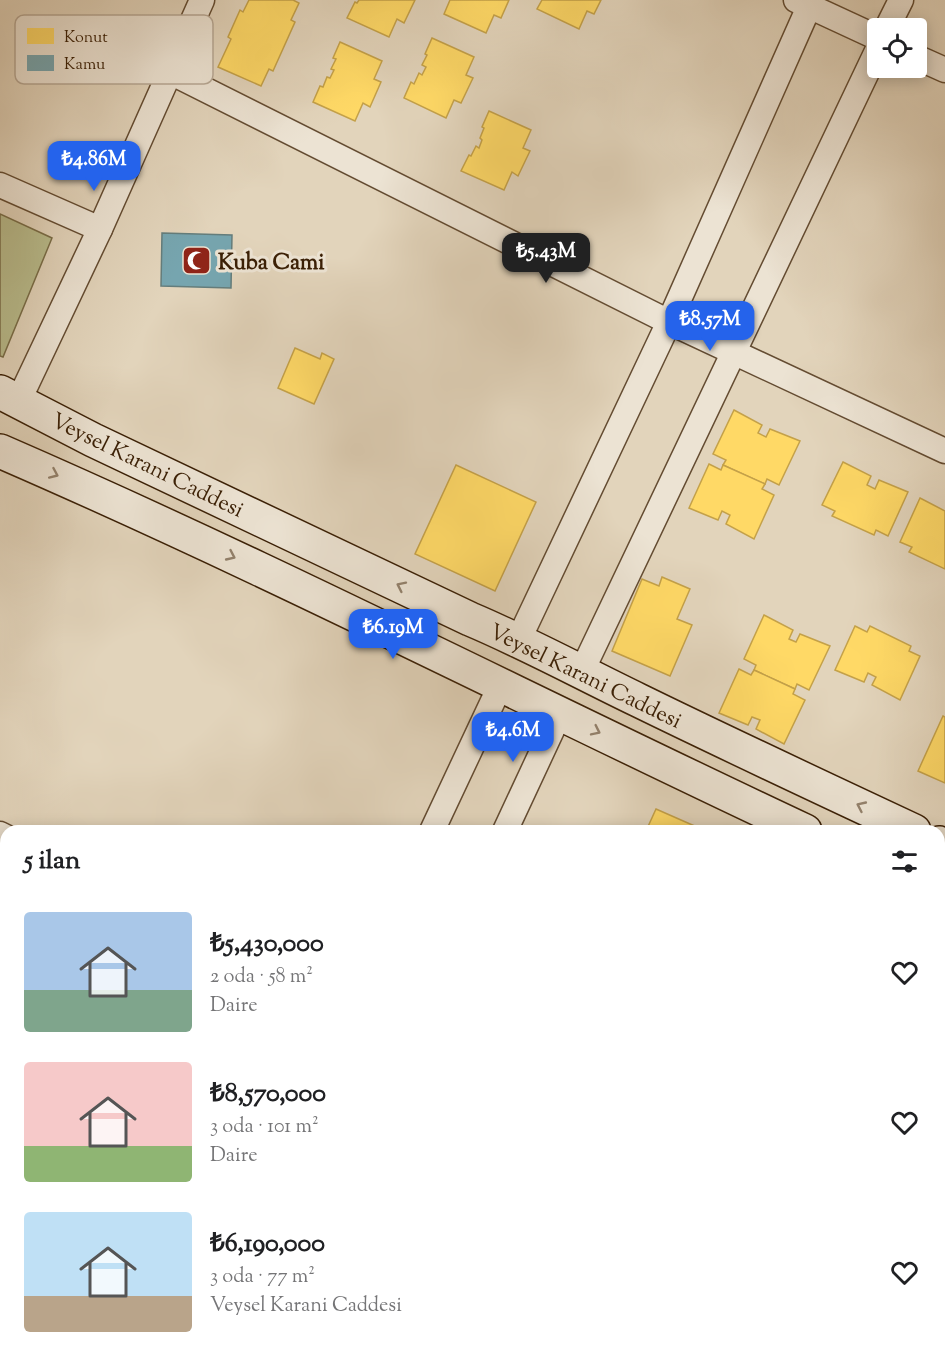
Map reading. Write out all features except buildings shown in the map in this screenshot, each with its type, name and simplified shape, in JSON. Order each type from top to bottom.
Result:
[{"type":"main road","name":"Veysel Karani Caddesi","points":[[10,396],[93,440],[470,619],[519,639],[581,673],[901,825]]},
{"type":"main road","name":"Veysel Karani Caddesi","points":[[0,451],[98,494],[501,684],[793,825]]},
{"type":"street","points":[[195,15],[202,0]]},
{"type":"street","points":[[892,18],[901,0]]},
{"type":"street","points":[[519,639],[669,322],[806,2],[867,32]]},
{"type":"street","points":[[927,62],[945,70]]},
{"type":"street","points":[[581,673],[867,72]]},
{"type":"street","points":[[10,396],[100,229],[165,84]]},
{"type":"street","points":[[194,84],[669,322],[945,451]]},
{"type":"street","points":[[0,184],[100,229]]},
{"type":"street","points":[[435,825],[501,684]]},
{"type":"street","points":[[508,825],[560,713]]},
{"type":"green space","points":[[0,214],[52,238],[3,357],[0,356]]},
{"type":"place","name":"Kuba Cami","points":[[197,261]]}]
